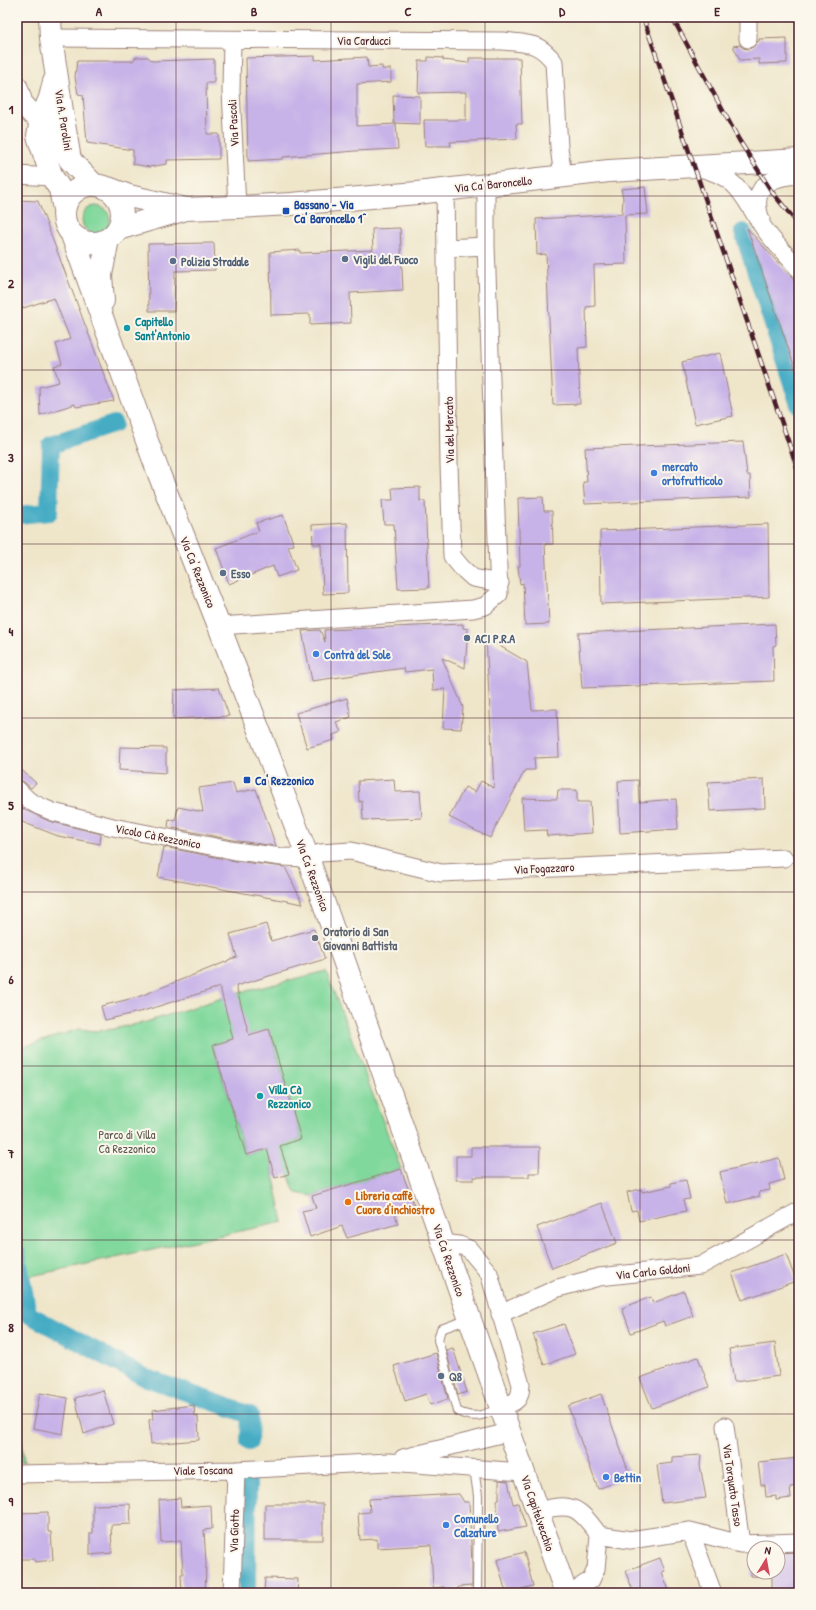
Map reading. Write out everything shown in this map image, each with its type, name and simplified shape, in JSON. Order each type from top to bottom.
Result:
[{"type":"main road","name":"Via A. Parolini","points":[[51,28],[70,160],[100,186]]},
{"type":"main road","name":"Via A. Parolini","points":[[56,71],[50,98],[41,120],[38,136],[52,177],[60,189],[64,209]]},
{"type":"main road","name":"Via Ca' Baroncello","points":[[100,186],[129,196],[186,209],[291,204],[563,177],[609,171],[799,160]]},
{"type":"main road","points":[[64,209],[72,193],[80,188],[100,186]]},
{"type":"main road","name":"Via Ca' Rezzonico","points":[[100,186],[117,198],[122,211],[122,220],[113,234],[104,254],[100,282],[105,322]]},
{"type":"main road","name":"Via Ca' Rezzonico","points":[[64,209],[64,218],[67,227],[72,235],[105,322],[159,474],[308,858],[510,1432]]},
{"type":"main road","name":"Via Ca' Baroncello","points":[[113,234],[186,209]]},
{"type":"main road","points":[[72,235],[79,240],[93,243],[101,242],[113,234]]},
{"type":"main road","name":"Via Capitelvecchio","points":[[510,1432],[566,1593]]},
{"type":"street","points":[[748,17],[748,39]]},
{"type":"street","name":"Via Carducci","points":[[51,28],[232,40],[504,41],[536,45],[546,52],[554,62],[559,147],[563,177]]},
{"type":"street","name":"Via Pascoli","points":[[232,40],[231,91],[237,207]]},
{"type":"street","points":[[19,95],[32,114],[41,120],[70,160]]},
{"type":"street","points":[[682,166],[701,168],[718,174],[728,180],[741,192],[763,227],[799,269]]},
{"type":"street","points":[[17,175],[52,177]]},
{"type":"street","points":[[763,227],[758,210],[758,203],[763,188],[771,180],[785,176],[799,175]]},
{"type":"street","points":[[219,626],[473,609],[485,606],[492,602],[500,594],[486,246],[486,184]]},
{"type":"street","name":"Via del Mercato","points":[[445,189],[449,464],[452,556],[473,578],[500,583]]},
{"type":"street","points":[[446,248],[486,246]]},
{"type":"street","name":"Vicolo Cà Rezzonico","points":[[17,789],[28,800],[53,812],[113,827],[236,852],[308,858]]},
{"type":"street","name":"Via Fogazzaro","points":[[308,858],[320,854],[352,851],[441,872],[784,858]]},
{"type":"street","name":"Via Carlo Goldoni","points":[[500,1314],[558,1288],[599,1277],[700,1266],[799,1211]]},
{"type":"street","points":[[443,1243],[469,1249],[489,1273],[521,1385],[520,1396],[516,1401],[501,1408]]},
{"type":"street","name":"Via Torquato Tasso","points":[[725,1426],[741,1544]]},
{"type":"street","name":"Viale Toscana","points":[[389,1462],[510,1432]]},
{"type":"street","name":"Viale Toscana","points":[[17,1474],[236,1470],[389,1462],[523,1472]]},
{"type":"street","name":"Via Giotto","points":[[232,1593],[236,1470]]},
{"type":"street","points":[[537,1511],[553,1507],[566,1506],[577,1509],[599,1535],[596,1569],[591,1580],[570,1593]]},
{"type":"street","points":[[690,1531],[713,1593]]},
{"type":"street","name":"Via Torquato Tasso","points":[[599,1535],[630,1540],[690,1531],[741,1544],[799,1542]]},
{"type":"lane","points":[[470,1319],[441,1330],[438,1340],[457,1411],[467,1416],[480,1416],[501,1408]]},
{"type":"lane","points":[[474,1468],[478,1496],[477,1593]]},
{"type":"green space","points":[[96,206],[106,210],[110,220],[106,230],[96,234],[86,230],[82,220],[86,210]]},
{"type":"green space","points":[[326,971],[401,1169],[312,1196],[296,1193],[278,1146],[301,1139],[269,1029],[247,1036],[241,1006],[235,994]]},
{"type":"green space","name":"Parco di Villa Cà Rezzonico","points":[[225,997],[236,1038],[213,1046],[246,1155],[268,1149],[283,1222],[17,1279],[17,1049],[79,1029],[96,1031],[146,1022]]},
{"type":"green space","points":[[17,1392],[24,1463],[17,1461]]},
{"type":"building","points":[[787,38],[787,63],[759,64],[759,59],[740,60],[733,46],[740,45],[743,48],[748,49],[753,47],[759,39]]},
{"type":"building","points":[[315,56],[315,60],[367,57],[368,67],[382,66],[382,69],[391,69],[391,82],[357,84],[357,126],[396,124],[398,149],[355,151],[283,157],[283,159],[248,161],[246,58]]},
{"type":"building","points":[[136,57],[148,57],[152,61],[214,59],[214,83],[206,83],[207,134],[219,134],[219,159],[167,160],[167,164],[149,167],[133,164],[133,150],[87,143],[83,95],[78,94],[75,77],[77,61],[133,61]]},
{"type":"building","points":[[428,57],[469,63],[469,58],[520,58],[522,124],[516,124],[517,139],[450,142],[451,146],[425,146],[424,120],[466,120],[466,92],[418,93],[419,61],[428,61]]},
{"type":"building","points":[[393,95],[420,96],[420,124],[394,123]]},
{"type":"building","points":[[645,187],[648,214],[625,215],[626,264],[594,265],[595,306],[586,307],[587,347],[578,348],[580,404],[553,405],[546,254],[537,255],[536,219],[622,214],[623,198],[621,189]]},
{"type":"building","points":[[17,200],[38,201],[114,401],[76,407],[75,404],[40,415],[39,387],[59,382],[54,366],[62,364],[56,344],[70,339],[54,298],[17,310]]},
{"type":"building","points":[[400,228],[403,290],[350,293],[351,323],[310,325],[310,314],[271,315],[270,252],[300,250],[300,253],[373,250],[372,229]]},
{"type":"building","points":[[747,228],[799,286],[799,374],[797,374]]},
{"type":"building","points":[[214,243],[215,270],[175,271],[174,311],[149,311],[148,244]]},
{"type":"building","points":[[720,353],[733,416],[695,424],[682,362]]},
{"type":"building","points":[[743,442],[747,475],[750,475],[751,497],[585,504],[583,482],[587,482],[585,448]]},
{"type":"building","points":[[420,487],[420,501],[425,501],[429,588],[398,589],[394,524],[384,524],[382,500],[393,500],[392,488]]},
{"type":"building","points":[[543,497],[544,511],[552,511],[553,544],[545,544],[549,624],[525,625],[523,583],[520,584],[518,566],[520,566],[518,498]]},
{"type":"building","points":[[283,515],[294,545],[288,546],[297,570],[277,577],[273,566],[229,584],[216,548],[259,531],[256,523]]},
{"type":"building","points":[[347,523],[348,593],[323,594],[321,544],[313,544],[312,525]]},
{"type":"building","points":[[768,524],[769,597],[601,604],[600,531]]},
{"type":"building","points":[[463,624],[463,628],[468,629],[465,668],[442,658],[463,707],[461,729],[443,728],[445,689],[433,690],[432,669],[405,672],[404,668],[312,681],[302,631],[320,630],[325,642],[324,630]]},
{"type":"building","points":[[775,624],[776,645],[773,646],[774,681],[582,688],[578,633]]},
{"type":"building","points":[[486,638],[527,662],[532,710],[557,709],[559,757],[534,758],[535,770],[525,770],[490,838],[449,817],[465,787],[475,792],[481,781],[494,788]]},
{"type":"building","points":[[219,688],[229,716],[173,719],[174,690]]},
{"type":"building","points":[[347,698],[351,717],[336,722],[341,732],[333,735],[334,740],[307,748],[296,713]]},
{"type":"building","points":[[120,747],[166,748],[166,773],[119,770]]},
{"type":"building","points":[[17,766],[36,783],[31,788],[24,782],[17,779]]},
{"type":"building","points":[[394,779],[395,792],[420,791],[422,818],[363,820],[362,801],[359,802],[358,781]]},
{"type":"building","points":[[764,779],[765,808],[710,811],[708,782]]},
{"type":"building","points":[[638,780],[639,802],[676,799],[678,829],[620,833],[618,781]]},
{"type":"building","points":[[233,783],[236,793],[256,789],[276,846],[238,841],[168,827],[169,819],[175,821],[178,807],[203,812],[199,788]]},
{"type":"building","points":[[558,790],[577,790],[577,802],[590,802],[592,833],[547,836],[546,830],[524,831],[522,798],[557,799]]},
{"type":"building","points":[[17,803],[23,809],[49,821],[101,834],[100,844],[58,836],[17,820]]},
{"type":"building","points":[[164,847],[235,861],[285,867],[303,904],[158,877]]},
{"type":"building","points":[[266,924],[271,941],[314,929],[325,959],[236,986],[249,1035],[269,1029],[301,1139],[280,1146],[289,1174],[275,1178],[267,1149],[246,1155],[213,1045],[233,1039],[220,987],[143,1011],[105,1020],[101,1006],[138,997],[237,957],[230,934]]},
{"type":"building","points":[[471,1147],[540,1147],[539,1173],[529,1173],[529,1177],[474,1177],[474,1180],[456,1180],[456,1156],[471,1156]]},
{"type":"building","points":[[779,1158],[784,1180],[769,1184],[770,1190],[759,1192],[760,1196],[727,1204],[720,1172]]},
{"type":"building","points":[[401,1169],[414,1205],[394,1210],[398,1224],[347,1238],[342,1226],[310,1237],[302,1211],[316,1208],[312,1196]]},
{"type":"building","points":[[686,1180],[690,1199],[683,1200],[686,1211],[639,1221],[637,1210],[631,1211],[627,1192],[641,1189],[642,1192],[657,1189],[671,1186],[671,1183]]},
{"type":"building","points":[[602,1203],[617,1243],[552,1268],[537,1227]]},
{"type":"building","points":[[786,1254],[796,1281],[742,1300],[732,1273]]},
{"type":"building","points":[[684,1291],[693,1316],[665,1326],[663,1321],[631,1333],[622,1308],[651,1297],[653,1303]]},
{"type":"building","points":[[564,1324],[575,1354],[544,1365],[533,1334]]},
{"type":"building","points":[[775,1343],[779,1376],[734,1382],[729,1349]]},
{"type":"building","points":[[453,1348],[467,1392],[458,1395],[446,1350]]},
{"type":"building","points":[[436,1353],[448,1399],[430,1405],[426,1394],[405,1401],[394,1366]]},
{"type":"building","points":[[698,1357],[709,1387],[652,1408],[640,1378]]},
{"type":"building","points":[[103,1390],[113,1424],[84,1434],[75,1398]]},
{"type":"building","points":[[40,1393],[68,1398],[63,1434],[33,1428]]},
{"type":"building","points":[[601,1394],[630,1476],[598,1489],[568,1406]]},
{"type":"building","points":[[194,1405],[195,1416],[198,1416],[199,1440],[151,1444],[149,1420],[153,1419],[152,1410]]},
{"type":"building","points":[[701,1455],[700,1465],[706,1498],[662,1503],[657,1465],[672,1463],[672,1457]]},
{"type":"building","points":[[799,1458],[799,1486],[790,1487],[791,1498],[776,1500],[776,1496],[766,1497],[765,1485],[761,1485],[758,1462]]},
{"type":"building","points":[[499,1480],[508,1481],[513,1504],[518,1503],[526,1527],[498,1532],[497,1500],[499,1499]]},
{"type":"building","points":[[459,1494],[464,1502],[469,1502],[472,1586],[458,1587],[458,1593],[445,1593],[444,1587],[433,1588],[431,1545],[377,1548],[377,1539],[360,1540],[358,1513],[370,1512],[369,1499]]},
{"type":"building","points":[[180,1498],[181,1507],[211,1505],[212,1529],[204,1530],[206,1563],[205,1593],[182,1593],[181,1574],[183,1574],[181,1541],[161,1542],[159,1500]]},
{"type":"building","points":[[130,1504],[131,1524],[111,1525],[112,1553],[90,1555],[90,1533],[93,1533],[93,1505]]},
{"type":"building","points":[[265,1504],[323,1504],[323,1540],[265,1540]]},
{"type":"building","points":[[48,1512],[48,1532],[51,1532],[53,1560],[35,1562],[34,1559],[17,1559],[17,1531],[20,1530],[19,1513]]},
{"type":"building","points":[[524,1552],[533,1586],[506,1593],[497,1560]]},
{"type":"building","points":[[797,1552],[797,1593],[772,1593],[772,1580],[786,1580],[786,1553]]},
{"type":"building","points":[[660,1558],[665,1571],[662,1572],[670,1593],[634,1593],[625,1571]]},
{"type":"building","points":[[265,1578],[298,1579],[297,1593],[264,1593]]},
{"type":"waterway","points":[[743,232],[799,405]]},
{"type":"waterway","points":[[17,515],[49,512],[51,445],[114,424]]},
{"type":"waterway","points":[[17,1254],[28,1314],[144,1377],[250,1415],[249,1442]]},
{"type":"waterway","points":[[247,1593],[248,1483]]},
{"type":"railway","points":[[643,17],[799,473]]},
{"type":"railway","points":[[672,17],[739,140],[772,192],[799,225]]},
{"type":"place","name":"Bassano - Via Ca' Baroncello 1^","points":[[286,211]]},
{"type":"place","name":"Vigili del Fuoco","points":[[345,259]]},
{"type":"place","name":"Polizia Stradale","points":[[173,261]]},
{"type":"place","name":"Capitello Sant'Antonio","points":[[127,328]]},
{"type":"place","name":"mercato ortofrutticolo","points":[[654,473]]},
{"type":"place","name":"Esso","points":[[223,573]]},
{"type":"place","name":"ACI P.R.A","points":[[467,638]]},
{"type":"place","name":"Contrà del Sole","points":[[316,654]]},
{"type":"place","name":"Ca' Rezzonico","points":[[247,780]]},
{"type":"place","name":"Oratorio di San Giovanni Battista","points":[[315,938]]},
{"type":"place","name":"Villa Cà Rezzonico","points":[[260,1096]]},
{"type":"place","name":"Libreria caffè Cuore d'inchiostro","points":[[348,1202]]},
{"type":"place","name":"Q8","points":[[441,1376]]},
{"type":"place","name":"Bettin","points":[[606,1477]]},
{"type":"place","name":"Comunello Calzature","points":[[446,1525]]}]
